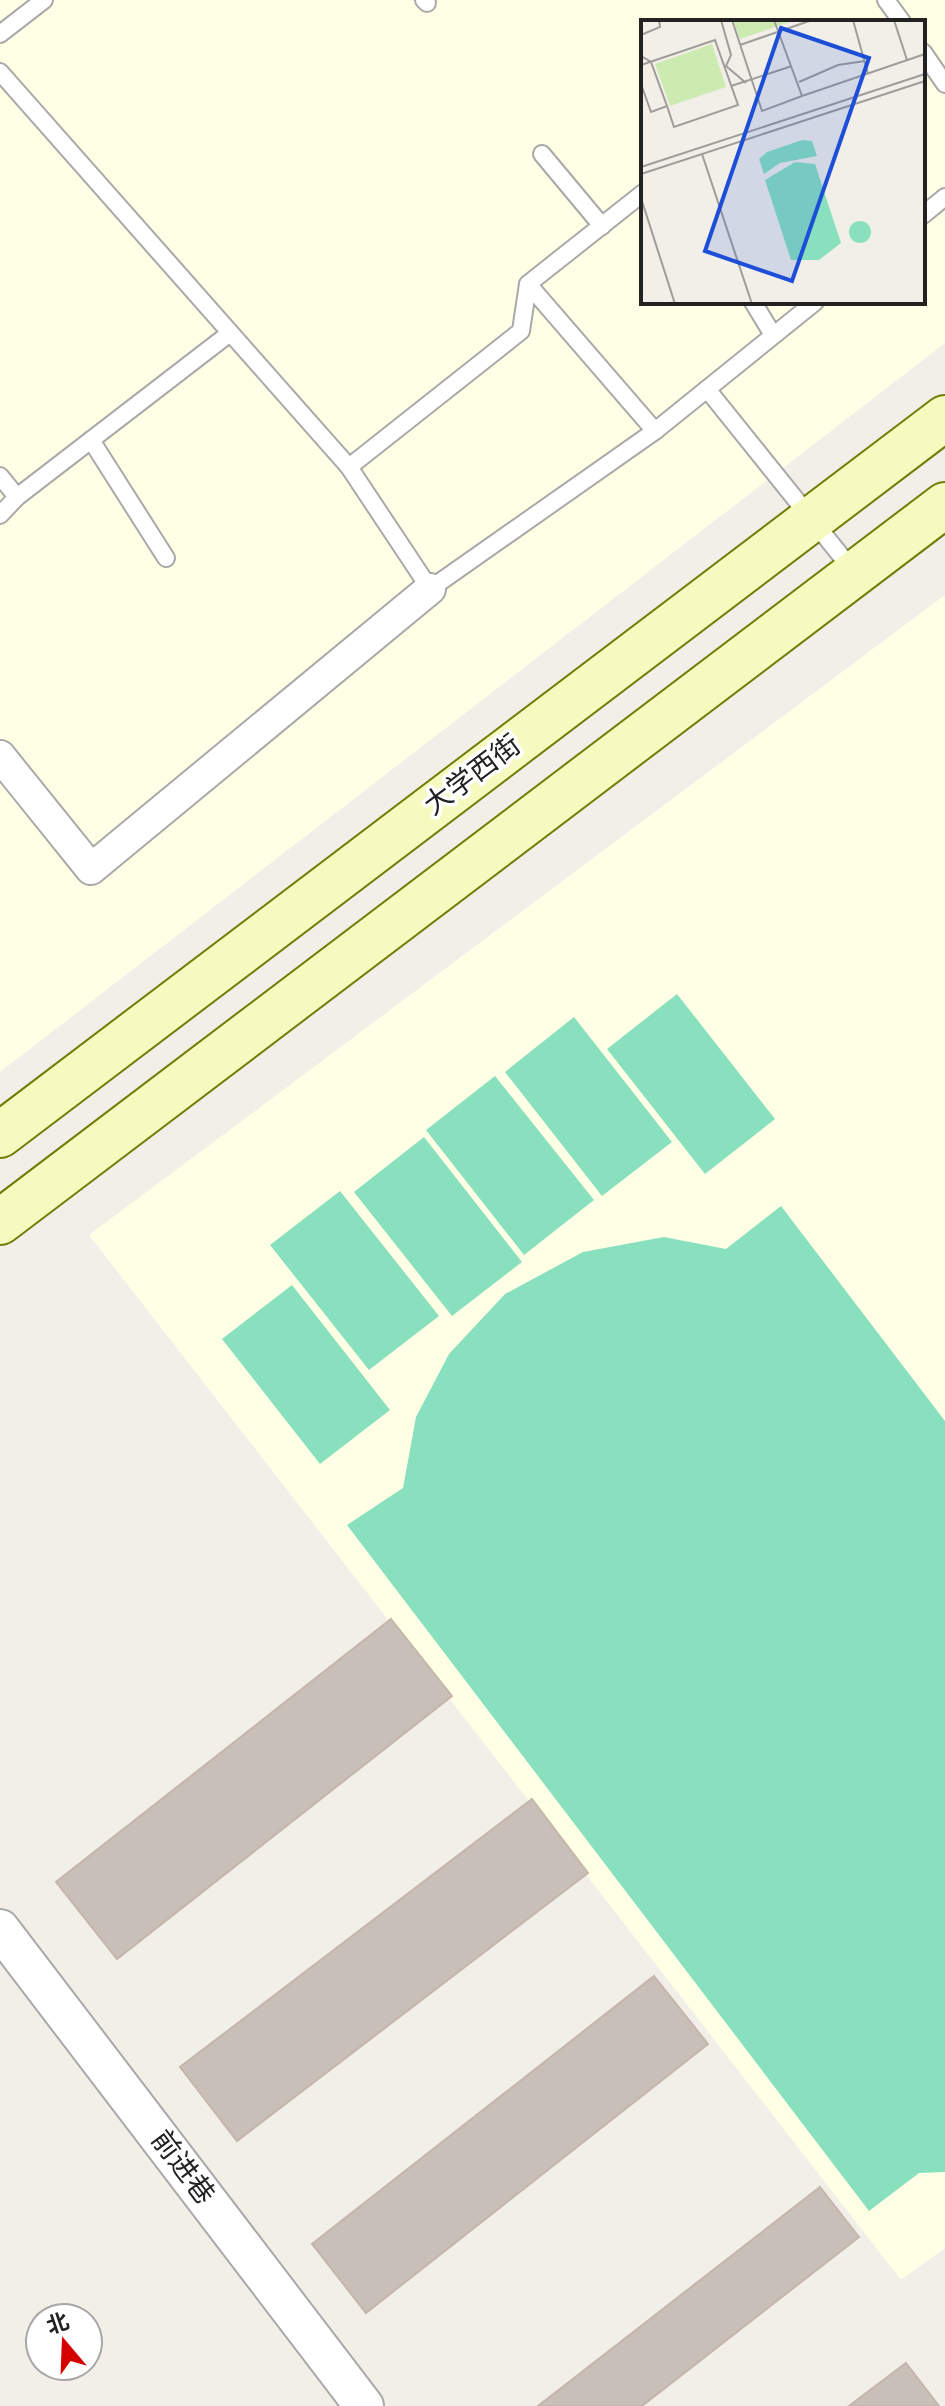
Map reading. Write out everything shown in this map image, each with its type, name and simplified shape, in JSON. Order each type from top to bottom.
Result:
[{"type":"main road","name":"大学西街","points":[[0,1135],[945,418]]},
{"type":"main road","points":[[0,1222],[945,505]]},
{"type":"street","points":[[0,756],[91,869],[430,589]]},
{"type":"street","name":"前进巷","points":[[0,1929],[364,2406]]},
{"type":"lane","points":[[0,34],[44,0]]},
{"type":"lane","points":[[886,0],[901,20]]},
{"type":"lane","points":[[925,55],[945,84]]},
{"type":"lane","points":[[0,72],[349,467],[430,589],[655,431],[812,304]]},
{"type":"lane","points":[[542,154],[602,226]]},
{"type":"lane","points":[[349,467],[521,331],[528,284],[641,195]]},
{"type":"lane","points":[[925,213],[945,197]]},
{"type":"lane","points":[[528,284],[655,431]]},
{"type":"lane","points":[[754,304],[773,335]]},
{"type":"lane","points":[[0,515],[17,497],[230,333]]},
{"type":"lane","points":[[707,389],[855,573]]},
{"type":"lane","points":[[91,440],[166,558]]},
{"type":"lane","points":[[0,476],[17,497]]},
{"type":"shaded area","points":[[0,0],[945,0],[945,343],[0,1072]]},
{"type":"shaded area","points":[[945,595],[945,2248],[901,2280],[89,1235]]},
{"type":"green space","points":[[677,994],[775,1119],[705,1174],[607,1049]]},
{"type":"green space","points":[[574,1017],[672,1142],[602,1196],[505,1072]]},
{"type":"green space","points":[[495,1076],[594,1200],[524,1255],[426,1130]]},
{"type":"green space","points":[[424,1137],[522,1262],[452,1316],[354,1192]]},
{"type":"green space","points":[[340,1191],[439,1316],[369,1370],[270,1245]]},
{"type":"green space","points":[[781,1206],[945,1421],[945,2172],[919,2173],[869,2211],[347,1525],[403,1488],[416,1417],[449,1354],[505,1294],[583,1252],[664,1237],[726,1249]]},
{"type":"green space","points":[[292,1285],[390,1410],[320,1464],[222,1339]]},
{"type":"building","points":[[391,1619],[452,1696],[117,1959],[56,1882]]},
{"type":"building","points":[[532,1799],[588,1873],[237,2141],[180,2067]]},
{"type":"building","points":[[654,1976],[708,2044],[366,2313],[312,2244]]},
{"type":"building","points":[[820,2187],[859,2237],[642,2406],[538,2406]]},
{"type":"building","points":[[906,2363],[939,2406],[849,2406]]}]
